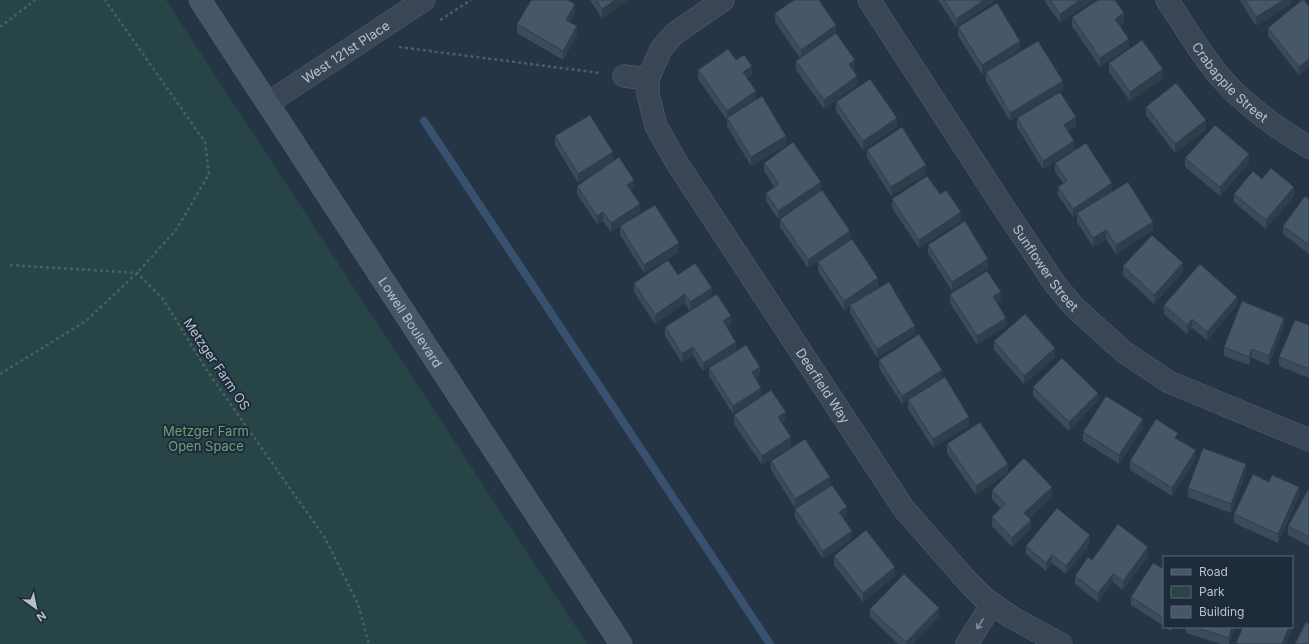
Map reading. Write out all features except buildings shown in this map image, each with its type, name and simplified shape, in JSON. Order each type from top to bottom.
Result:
[{"type":"main road","name":"Lowell Boulevard","points":[[200,0],[621,644]]},
{"type":"street","name":"West 121st Place","points":[[268,103],[424,0]]},
{"type":"street","points":[[624,76],[648,79],[662,49],[674,34],[723,0]]},
{"type":"street","name":"Sunflower Street","points":[[869,0],[1017,227],[1055,284],[1073,306],[1124,352],[1169,382],[1309,440]]},
{"type":"street","name":"Crabapple Street","points":[[1167,0],[1203,54],[1222,79],[1256,111],[1309,147]]},
{"type":"street","name":"Deerfield Way","points":[[648,79],[648,94],[656,126],[677,163],[904,508],[967,581],[992,604],[1011,617],[1027,637],[1061,644]]},
{"type":"street","points":[[967,644],[992,604]]},
{"type":"path","points":[[0,28],[35,0]]},
{"type":"path","points":[[0,374],[86,321],[137,273],[176,230],[209,174],[205,142],[105,0]]},
{"type":"path","points":[[399,47],[624,76]]},
{"type":"path","points":[[10,265],[137,273]]},
{"type":"path","name":"Metzger Farm OS","points":[[137,273],[163,300],[208,372],[325,538],[358,604],[369,644]]},
{"type":"green space","name":"Metzger Farm Open Space","points":[[0,0],[166,0],[587,644],[0,644]]},
{"type":"waterway","points":[[424,121],[770,644]]}]
